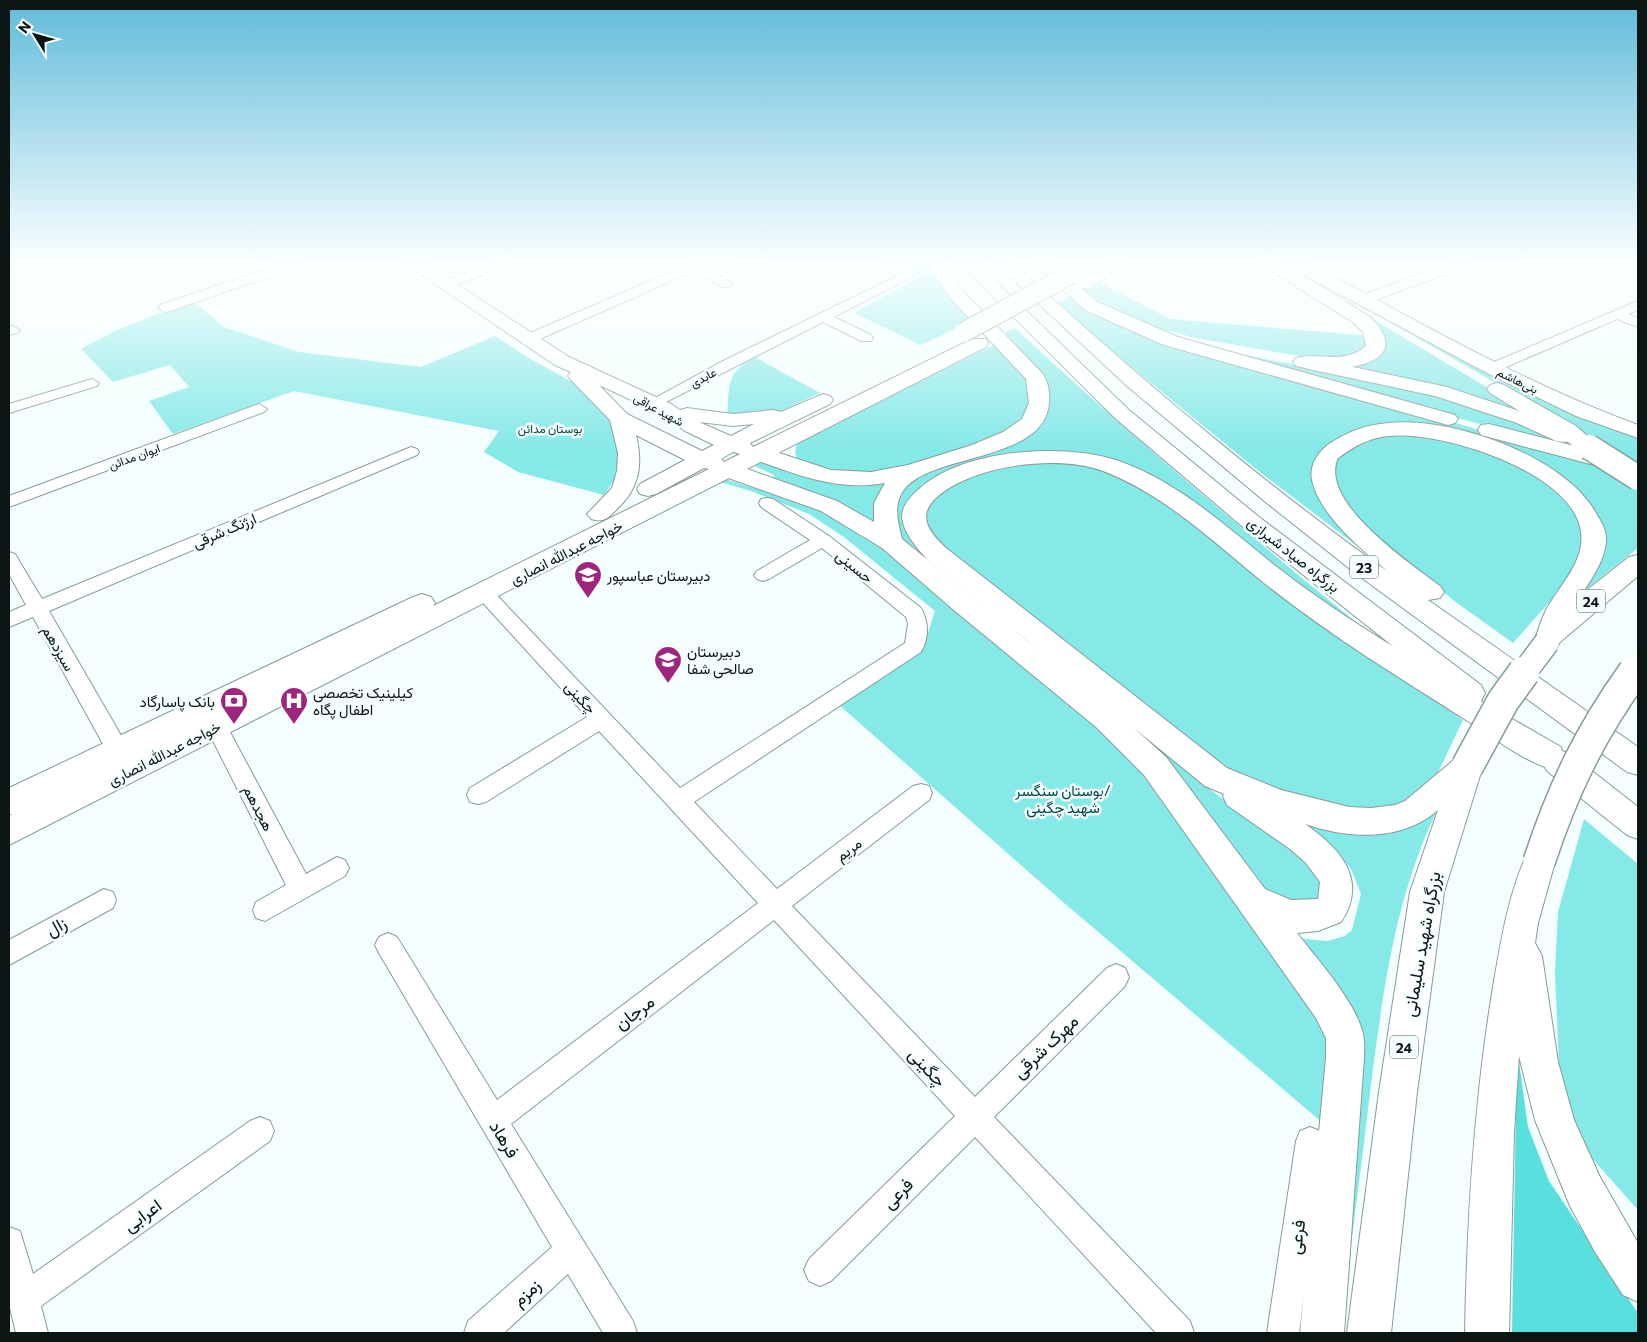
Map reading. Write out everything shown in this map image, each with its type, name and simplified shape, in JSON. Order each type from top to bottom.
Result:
[{"type":"main road","name":"شهید عراقی","points":[[507,326],[562,361],[659,406],[677,419],[732,444],[820,474],[852,480],[881,478],[926,465]]},
{"type":"main road","points":[[891,542],[885,520],[886,503],[894,488],[900,482],[926,465],[1010,437],[1026,428],[1035,417],[1039,404],[1039,390],[1029,368],[987,326]]},
{"type":"main road","name":"خواجه عبدالله انصاری","points":[[9,831],[728,470],[992,326]]},
{"type":"main road","name":"بزرگراه صیاد شیرازی","points":[[1031,326],[1122,414],[1251,522],[1638,825]]},
{"type":"main road","name":"23","points":[[1070,326],[1102,355],[1283,503],[1364,566],[1536,687],[1638,763]]},
{"type":"main road","points":[[1134,326],[1193,349],[1587,456],[1638,467]]},
{"type":"main road","points":[[1303,362],[1346,362],[1360,359],[1375,348],[1375,336],[1368,326]]},
{"type":"main road","points":[[1393,326],[1568,431],[1588,447],[1638,478]]},
{"type":"main road","name":"بنی‌هاشم","points":[[1411,326],[1492,368],[1583,412],[1635,429]]},
{"type":"main road","points":[[1150,332],[1408,383],[1464,398],[1524,419],[1588,447]]},
{"type":"main road","name":"خواجه عبدالله انصاری","points":[[9,802],[461,584],[794,414],[971,337]]},
{"type":"main road","name":"شهید عراقی","points":[[562,361],[620,418],[682,452],[829,506],[891,542],[957,599],[1106,719],[1155,766],[1328,1005],[1344,1035],[1345,1058],[1322,1333]]},
{"type":"main road","points":[[659,406],[698,417],[733,420],[794,414]]},
{"type":"main road","points":[[599,514],[624,488],[627,472],[627,439],[620,418]]},
{"type":"main road","points":[[1536,687],[1495,645],[1382,552],[1336,504],[1323,480],[1327,458],[1334,448],[1344,441],[1376,430],[1415,429],[1448,433],[1510,454],[1543,473],[1574,497],[1582,507],[1593,528],[1592,549],[1585,567],[1558,612],[1547,642]]},
{"type":"main road","points":[[1255,902],[1294,918],[1313,918],[1330,911],[1337,896],[1336,883],[1331,870],[1313,846],[1253,809],[1216,777],[937,554],[924,540],[916,527],[914,513],[918,502],[932,486],[965,471],[1023,460],[1078,458],[1118,469],[1141,480],[1186,507],[1282,583],[1410,673],[1550,756]]},
{"type":"main road","name":"بزرگراه شهید سلیمانی","points":[[1369,1333],[1398,1092],[1427,892],[1468,767],[1503,701],[1547,642],[1598,594],[1638,563]]},
{"type":"main road","points":[[1488,1333],[1494,1133],[1500,1057],[1521,923],[1539,862],[1565,790],[1590,738],[1608,708],[1638,666]]},
{"type":"main road","points":[[1216,777],[1294,808],[1331,818],[1371,822],[1397,818],[1416,810],[1468,767]]},
{"type":"main road","points":[[1521,923],[1536,1038],[1547,1095],[1575,1170],[1610,1240],[1638,1280]]},
{"type":"street","points":[[528,339],[558,326]]},
{"type":"street","name":"عابدی","points":[[659,406],[807,326]]},
{"type":"street","points":[[841,326],[866,338]]},
{"type":"street","points":[[1492,368],[1590,326]]},
{"type":"street","points":[[9,409],[92,383]]},
{"type":"street","name":"ایوان مدائن","points":[[9,502],[259,410]]},
{"type":"street","name":"ارژنگ شرقی","points":[[9,620],[411,452]]},
{"type":"street","points":[[767,503],[823,540]]},
{"type":"street","name":"حسینی","points":[[678,801],[914,647],[918,624],[914,613],[823,540],[763,574]]},
{"type":"street","name":"سیزدهم","points":[[9,558],[111,738]]},
{"type":"street","name":"چگینی","points":[[483,593],[1178,1333]]},
{"type":"street","points":[[478,795],[601,719]]},
{"type":"street","name":"هجدهم","points":[[217,727],[301,889]]},
{"type":"street","name":"مریم","points":[[775,904],[921,793]]},
{"type":"street","points":[[265,910],[337,868]]},
{"type":"street","name":"زال","points":[[9,953],[104,900]]},
{"type":"street","name":"مرجان","points":[[493,1120],[775,904]]},
{"type":"street","name":"فرهاد","points":[[388,944],[621,1333]]},
{"type":"street","name":"مهرک شرقی","points":[[974,1116],[1116,977]]},
{"type":"street","name":"فرعی","points":[[820,1270],[974,1116]]},
{"type":"street","name":"اعرابی","points":[[23,1300],[260,1131]]},
{"type":"street","name":"فرعی","points":[[1283,1333],[1310,1141]]},
{"type":"street","points":[[9,1242],[32,1333]]},
{"type":"street","name":"زمزم","points":[[480,1333],[572,1250]]},
{"type":"green space","name":"بوستان مدائن","points":[[128,326],[222,326],[299,352],[421,367],[495,336],[532,360],[578,385],[615,420],[620,472],[604,495],[518,472],[484,452],[499,431],[294,391],[173,434],[149,401],[189,387],[170,365],[113,382],[81,349]]},
{"type":"green space","points":[[880,326],[962,326],[921,345]]},
{"type":"green space","points":[[1081,326],[1121,326],[1157,340],[1606,465],[1638,486],[1638,548],[1570,602],[1602,524],[1589,504],[1563,482],[1481,438],[1366,428],[1335,440],[1328,446],[1316,473],[1394,571],[1466,629],[1256,469]]},
{"type":"green space","points":[[1150,326],[1248,326],[1370,336],[1367,352],[1322,360],[1195,338]]},
{"type":"green space","points":[[1364,326],[1384,326],[1570,437],[1348,365],[1381,337]]},
{"type":"green space","points":[[1396,326],[1404,326],[1592,422],[1638,438],[1638,465]]},
{"type":"green space","points":[[1015,328],[1113,417],[1213,503],[1417,671],[1095,457],[961,467],[923,484],[909,499],[904,513],[1197,780],[1325,874],[1318,907],[1263,894],[1198,803],[900,538],[895,509],[899,496],[908,483],[1045,411],[1001,335]]},
{"type":"green space","points":[[996,344],[1023,372],[1030,386],[1031,403],[1026,416],[1013,428],[964,448],[890,471],[845,475],[798,461],[795,453],[797,444],[803,440]]},
{"type":"green space","points":[[1213,349],[1355,376],[1449,399],[1495,413],[1540,431],[1583,452],[1270,367]]},
{"type":"green space","points":[[755,357],[820,393],[776,413],[727,415],[729,388],[734,374],[745,363]]},
{"type":"green space","points":[[1413,433],[1498,453],[1563,493],[1584,528],[1578,560],[1556,595],[1513,643],[1457,603],[1382,543],[1343,503],[1332,469],[1338,458],[1346,450],[1366,439]]},
{"type":"green space","points":[[762,460],[846,484],[872,485],[898,476],[876,523],[830,500],[774,479],[774,475],[755,466]]},
{"type":"green space","points":[[1064,462],[1095,466],[1136,482],[1463,720],[1433,783],[1400,807],[1352,812],[1269,791],[1224,767],[957,560],[937,543],[926,528],[924,523],[927,506],[939,493],[957,482],[979,474],[1003,469]]},
{"type":"green space","name":"بوستان سنگسر/ شهید چگینی","points":[[722,478],[821,510],[875,542],[964,614],[1140,764],[1328,1024],[1324,1124],[1063,902],[838,704],[915,654],[928,633],[935,611],[844,537],[809,514],[751,491],[710,479]]},
{"type":"green space","points":[[1442,801],[1412,872],[1392,947],[1379,1024],[1340,1330],[1360,1063],[1297,938],[1327,941],[1345,936],[1352,930],[1361,894],[1351,869],[1338,852],[1297,823]]},
{"type":"green space","points":[[1584,819],[1638,864],[1638,1210],[1582,1147],[1565,1094],[1559,1065],[1555,973],[1558,912]]},
{"type":"shaded area","points":[[1517,1048],[1528,1127],[1549,1181],[1638,1313],[1638,1333],[1512,1333]]},
{"type":"place","name":"دبیرستان عباسپور","points":[[588,599]]},
{"type":"place","name":"دبیرستان صالحی شفا","points":[[668,684]]},
{"type":"place","name":"بانک پاسارگاد","points":[[234,725]]},
{"type":"place","name":"کیلینیک تخصصی اطفال پگاه","points":[[294,725]]}]
